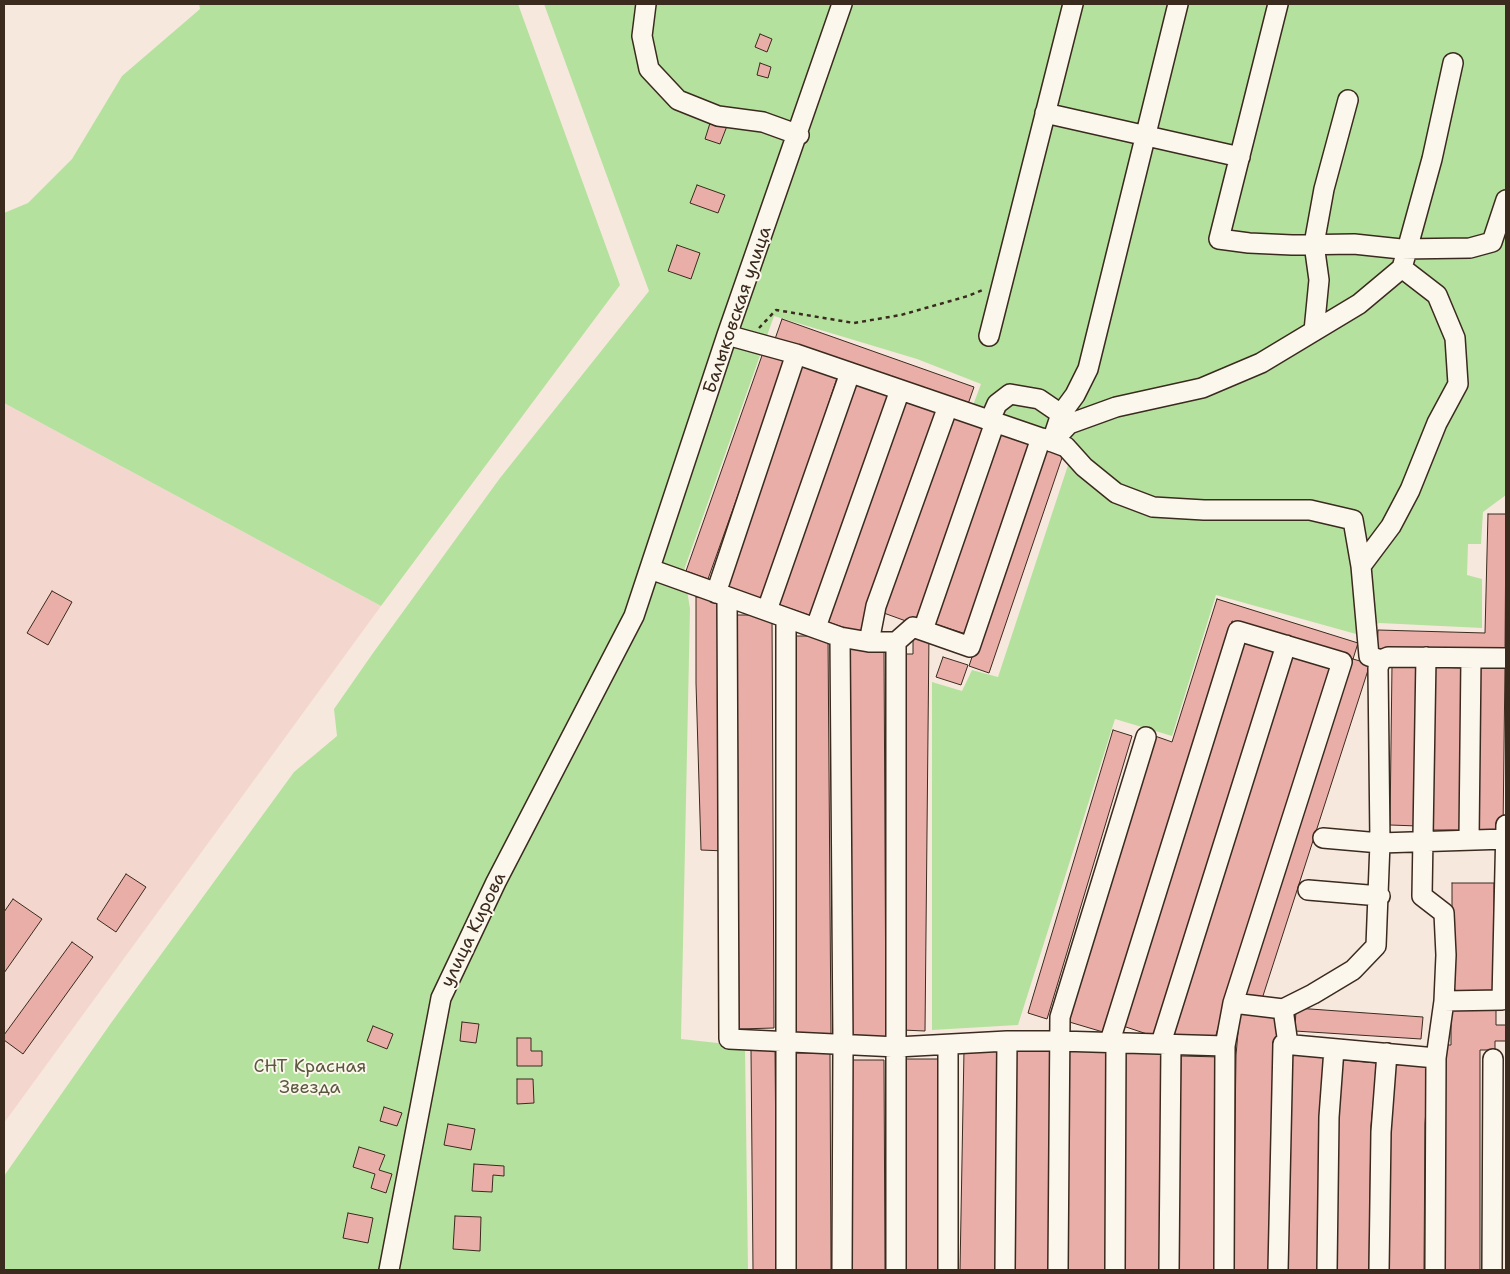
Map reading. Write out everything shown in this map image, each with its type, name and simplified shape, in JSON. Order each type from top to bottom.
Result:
[{"type":"street","points":[[646,4],[642,36],[650,69],[678,100],[718,116],[763,122],[799,135]]},
{"type":"street","name":"Балыковская улица","points":[[634,616],[727,335],[799,135],[842,4]]},
{"type":"street","points":[[989,336],[1073,4]]},
{"type":"street","points":[[650,569],[840,637],[869,642],[896,642],[913,627],[970,647],[1046,440],[1075,395],[1088,369],[1178,4]]},
{"type":"street","points":[[1278,4],[1220,239],[1249,243],[1470,248],[1492,242],[1506,200]]},
{"type":"street","points":[[1046,440],[1070,424],[1116,407],[1202,388],[1261,362],[1359,304],[1402,268],[1432,159],[1453,63]]},
{"type":"street","points":[[1314,331],[1319,280],[1314,244],[1324,189],[1348,100]]},
{"type":"street","points":[[1045,112],[1240,157]]},
{"type":"street","points":[[1361,566],[1391,526],[1410,490],[1437,423],[1458,384],[1455,338],[1437,295],[1402,268]]},
{"type":"street","points":[[727,335],[796,354],[1066,447],[1084,467],[1116,493],[1153,507],[1204,510],[1265,508],[1310,510],[1353,520],[1361,566],[1369,656],[1381,660],[1388,657],[1506,658]]},
{"type":"street","points":[[796,354],[722,595],[730,1039],[897,1047],[948,1046],[1007,1041],[1113,1041],[1225,1046]]},
{"type":"street","points":[[767,610],[850,373]]},
{"type":"street","points":[[816,627],[900,390]]},
{"type":"street","points":[[923,630],[997,404],[1010,394],[1039,399],[1061,414]]},
{"type":"street","points":[[869,642],[876,606],[948,406]]},
{"type":"street","name":"улица Кирова","points":[[389,1270],[441,998],[496,882],[634,616]]},
{"type":"street","points":[[786,618],[786,1270]]},
{"type":"street","points":[[1115,1270],[1113,1041],[1238,631],[1342,662],[1233,1004],[1225,1046],[1224,1270]]},
{"type":"street","points":[[840,637],[843,1044],[842,1270]]},
{"type":"street","points":[[896,642],[896,1270]]},
{"type":"street","points":[[1169,1270],[1166,1043],[1286,645]]},
{"type":"street","points":[[1426,657],[1422,896],[1444,913],[1444,1002],[1436,1058],[1435,1270]]},
{"type":"street","points":[[1469,839],[1471,658]]},
{"type":"street","points":[[1233,1004],[1283,1009],[1314,994],[1353,970],[1376,946],[1380,896],[1378,668],[1381,660]]},
{"type":"street","points":[[1058,1270],[1060,1017],[1146,737]]},
{"type":"street","points":[[1444,1002],[1502,1000],[1506,825]]},
{"type":"street","points":[[1323,838],[1380,843],[1506,839]]},
{"type":"street","points":[[1308,890],[1380,896]]},
{"type":"street","points":[[1283,1009],[1288,1044]]},
{"type":"street","points":[[1005,1270],[1007,1041]]},
{"type":"street","points":[[1278,1270],[1283,1044],[1436,1058]]},
{"type":"street","points":[[948,1046],[948,1270]]},
{"type":"street","points":[[1327,1270],[1329,1117],[1334,1049]]},
{"type":"street","points":[[1379,1270],[1381,1132],[1387,1053]]},
{"type":"street","points":[[1492,1270],[1493,1059]]},
{"type":"path","points":[[749,342],[776,310],[854,324],[968,296],[979,292],[1004,276]]},
{"type":"shaded area","points":[[4,403],[381,606],[4,1123]]},
{"type":"green space","points":[[199,4],[518,4],[620,285],[381,606],[4,403],[4,213],[28,203],[72,159],[122,76],[200,9]]},
{"type":"green space","name":"СНТ Красная Звезда","points":[[544,4],[1506,4],[1506,495],[1483,512],[1481,544],[1468,544],[1467,575],[1482,579],[1482,628],[1379,623],[1356,634],[1216,595],[1172,736],[1115,719],[1018,1025],[932,1030],[932,682],[962,691],[972,670],[998,677],[1076,441],[972,408],[981,384],[917,359],[774,316],[684,570],[690,609],[681,1039],[745,1046],[748,1270],[4,1270],[4,1176],[111,1023],[294,772],[337,736],[334,709],[500,478],[649,291]]},
{"type":"building","points":[[760,34],[772,39],[767,52],[755,47]]},
{"type":"building","points":[[760,63],[771,67],[768,78],[757,75]]},
{"type":"building","points":[[711,120],[727,126],[720,144],[705,139]]},
{"type":"building","points":[[697,185],[725,195],[718,213],[690,203]]},
{"type":"building","points":[[677,245],[700,253],[691,279],[668,271]]},
{"type":"building","points":[[782,319],[974,387],[967,407],[775,339]]},
{"type":"building","points":[[765,347],[788,355],[708,579],[686,571]]},
{"type":"building","points":[[802,363],[838,375],[763,600],[727,588]]},
{"type":"building","points":[[854,382],[889,394],[812,616],[777,604]]},
{"type":"building","points":[[907,398],[939,410],[860,633],[828,622]]},
{"type":"building","points":[[953,414],[989,427],[917,625],[881,612]]},
{"type":"building","points":[[1000,427],[1034,438],[969,635],[935,624]]},
{"type":"building","points":[[1044,442],[1065,449],[989,673],[969,666]]},
{"type":"building","points":[[1488,514],[1506,514],[1505,654],[1377,650],[1378,630],[1485,633]]},
{"type":"building","points":[[52,591],[72,602],[48,645],[27,633]]},
{"type":"building","points":[[696,597],[718,598],[718,735],[725,851],[701,850],[696,683]]},
{"type":"building","points":[[1217,599],[1358,643],[1353,659],[1232,621],[1103,1032],[1066,1021],[1155,736],[1172,742]]},
{"type":"building","points":[[737,615],[772,615],[774,1028],[739,1029]]},
{"type":"building","points":[[913,633],[929,633],[925,1031],[902,1030],[905,654],[913,654]]},
{"type":"building","points":[[793,636],[828,636],[831,1037],[795,1037]]},
{"type":"building","points":[[1241,641],[1277,653],[1156,1037],[1120,1025]]},
{"type":"building","points":[[884,645],[886,1040],[850,1040],[848,646]]},
{"type":"building","points":[[1293,649],[1332,661],[1215,1038],[1173,1038]]},
{"type":"building","points":[[943,657],[968,665],[961,685],[936,677]]},
{"type":"building","points":[[1353,659],[1370,664],[1261,1002],[1244,996]]},
{"type":"building","points":[[1392,665],[1420,665],[1418,826],[1390,825]]},
{"type":"building","points":[[1477,666],[1505,666],[1503,831],[1475,830]]},
{"type":"building","points":[[1435,667],[1463,668],[1461,830],[1433,830]]},
{"type":"building","points":[[1113,730],[1132,736],[1047,1019],[1028,1013]]},
{"type":"building","points":[[126,874],[146,887],[116,932],[97,919]]},
{"type":"building","points":[[1452,883],[1494,883],[1494,993],[1452,993]]},
{"type":"building","points":[[13,899],[42,919],[4,973],[4,912]]},
{"type":"building","points":[[72,942],[93,957],[23,1054],[4,1040],[4,1035]]},
{"type":"building","points":[[1296,1008],[1423,1017],[1421,1039],[1295,1031]]},
{"type":"building","points":[[1240,1010],[1279,1014],[1273,1270],[1233,1270],[1236,1055]]},
{"type":"building","points":[[1451,1010],[1496,1010],[1496,1025],[1506,1025],[1506,1041],[1495,1041],[1495,1050],[1480,1050],[1480,1270],[1443,1270],[1443,1045],[1451,1045]]},
{"type":"building","points":[[462,1022],[479,1024],[476,1043],[460,1041]]},
{"type":"building","points":[[373,1026],[393,1034],[387,1049],[367,1041]]},
{"type":"building","points":[[517,1038],[531,1038],[531,1051],[542,1051],[542,1066],[517,1066]]},
{"type":"building","points":[[1068,1047],[1109,1047],[1108,1270],[1067,1270]]},
{"type":"building","points":[[1014,1048],[1053,1048],[1050,1270],[1011,1270]]},
{"type":"building","points":[[751,1049],[775,1049],[777,1270],[753,1270]]},
{"type":"building","points":[[1125,1049],[1162,1049],[1160,1270],[1123,1270]]},
{"type":"building","points":[[964,1050],[1002,1051],[999,1270],[960,1270]]},
{"type":"building","points":[[1292,1051],[1328,1055],[1320,1270],[1284,1270],[1286,1120]]},
{"type":"building","points":[[791,1053],[830,1053],[831,1270],[792,1270]]},
{"type":"building","points":[[1181,1056],[1220,1057],[1217,1270],[1178,1270]]},
{"type":"building","points":[[906,1059],[939,1059],[939,1270],[906,1270]]},
{"type":"building","points":[[848,1060],[884,1060],[885,1270],[849,1270]]},
{"type":"building","points":[[1343,1060],[1377,1063],[1371,1126],[1369,1270],[1336,1270],[1337,1123]]},
{"type":"building","points":[[1394,1062],[1429,1064],[1425,1124],[1424,1270],[1389,1270],[1390,1128]]},
{"type":"building","points":[[517,1079],[533,1079],[534,1103],[517,1104]]},
{"type":"building","points":[[384,1107],[402,1113],[397,1126],[380,1121]]},
{"type":"building","points":[[448,1124],[475,1129],[471,1150],[444,1145]]},
{"type":"building","points":[[359,1147],[385,1155],[379,1170],[392,1174],[386,1193],[371,1188],[375,1174],[353,1167]]},
{"type":"building","points":[[474,1164],[504,1166],[504,1176],[493,1175],[492,1192],[472,1191]]},
{"type":"building","points":[[348,1213],[373,1218],[368,1243],[343,1238]]},
{"type":"building","points":[[455,1216],[481,1217],[480,1251],[453,1249]]}]
